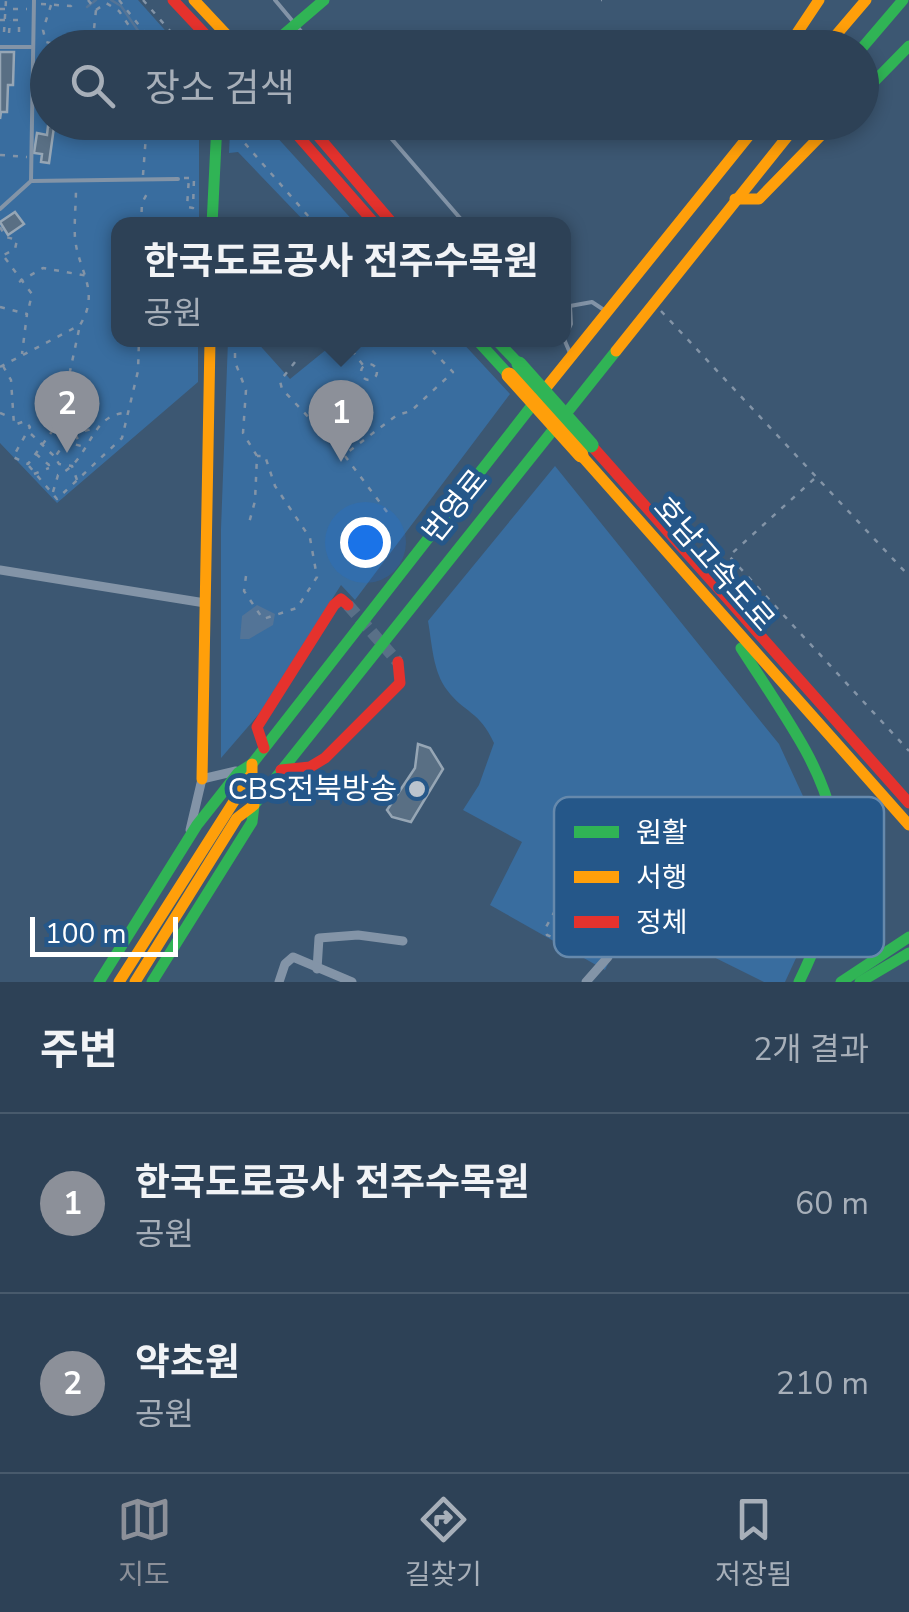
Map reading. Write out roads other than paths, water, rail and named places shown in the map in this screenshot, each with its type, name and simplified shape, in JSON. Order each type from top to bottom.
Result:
[{"type":"main road","points":[[174,0],[202,30]]},
{"type":"main road","points":[[194,0],[222,30]]},
{"type":"main road","points":[[287,30],[324,0]]},
{"type":"main road","points":[[799,30],[819,0]]},
{"type":"main road","points":[[840,30],[866,0]]},
{"type":"main road","points":[[877,30],[902,0]]},
{"type":"main road","points":[[879,77],[909,46]]},
{"type":"main road","points":[[212,217],[216,140]]},
{"type":"main road","points":[[302,140],[370,217]]},
{"type":"main road","points":[[322,140],[388,217]]},
{"type":"main road","name":"번영로","points":[[119,982],[252,774],[252,764],[570,355],[745,140]]},
{"type":"main road","name":"번영로","points":[[135,982],[237,818],[254,806],[784,140]]},
{"type":"main road","points":[[736,200],[759,198],[816,140]]},
{"type":"main road","points":[[202,779],[210,347]]},
{"type":"main road","name":"호남고속도로","points":[[486,347],[514,370],[909,803]]},
{"type":"main road","name":"호남고속도로","points":[[500,347],[514,370]]},
{"type":"main road","name":"호남고속도로","points":[[586,450],[732,626],[883,797]]},
{"type":"main road","points":[[264,748],[257,727],[334,606],[341,599],[348,605]]},
{"type":"main road","points":[[732,626],[814,765],[825,797]]},
{"type":"main road","points":[[280,770],[310,767],[325,758],[400,684],[398,662]]},
{"type":"main road","points":[[99,982],[187,839],[236,771],[252,764]]},
{"type":"main road","name":"호남고속도로","points":[[884,798],[909,826]]},
{"type":"main road","points":[[152,982],[252,822],[254,806]]},
{"type":"main road","points":[[884,954],[909,937]]},
{"type":"main road","points":[[860,982],[909,953]]},
{"type":"main road","points":[[799,982],[810,957]]},
{"type":"main road","points":[[841,982],[879,957]]},
{"type":"street","points":[[0,570],[206,603]]},
{"type":"street","points":[[187,839],[202,779],[236,771]]},
{"type":"street","points":[[317,970],[319,938],[358,935],[403,940]]},
{"type":"street","points":[[586,982],[608,957]]},
{"type":"street","points":[[279,982],[285,964],[293,958],[352,982]]},
{"type":"lane","points":[[274,0],[301,30]]},
{"type":"lane","points":[[32,30],[33,4]]},
{"type":"lane","points":[[0,47],[30,47]]},
{"type":"lane","points":[[30,102],[31,181]]},
{"type":"lane","points":[[393,140],[460,217]]},
{"type":"lane","points":[[0,209],[31,181],[178,180]]},
{"type":"lane","points":[[571,306],[592,302],[606,311]]},
{"type":"lane","points":[[567,347],[570,355]]},
{"type":"waterway","points":[[87,7],[96,0]]},
{"type":"waterway","points":[[111,0],[121,6],[138,30]]},
{"type":"tunnel","points":[[348,605],[398,662]]},
{"type":"place","name":"약초원","points":[[67,453]]},
{"type":"place","name":"한국도로공사 전주수목원","points":[[341,462]]},
{"type":"place","name":"CBS전북방송","points":[[417,789]]}]
